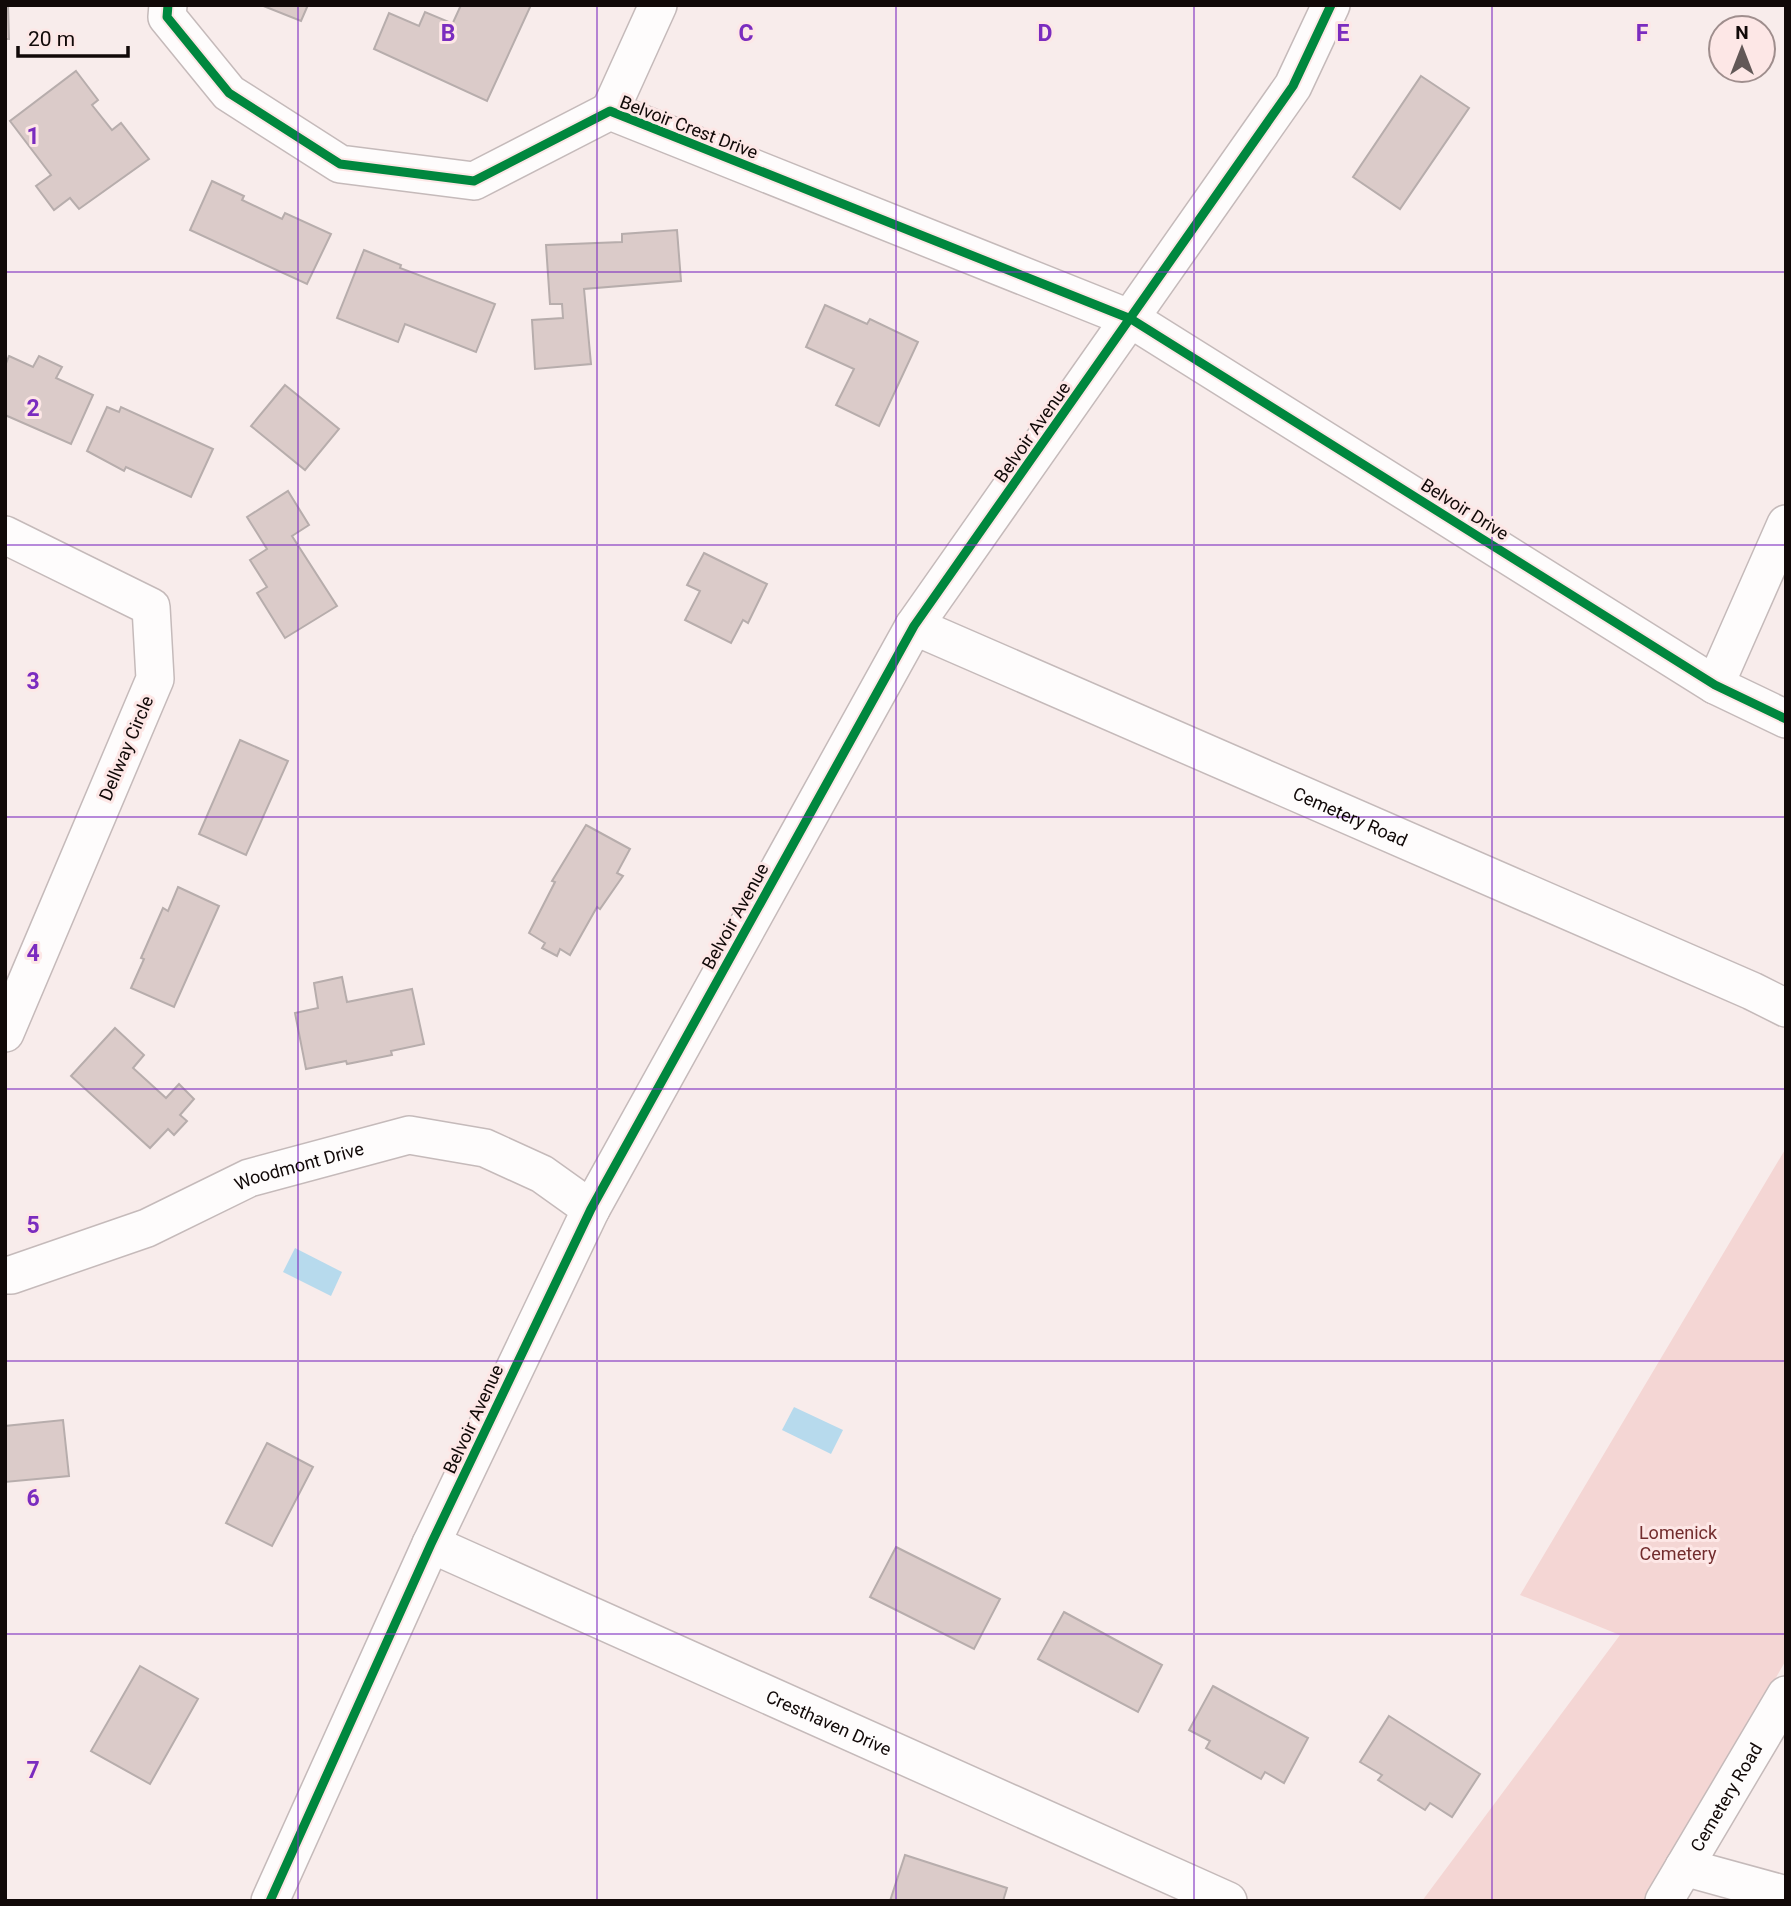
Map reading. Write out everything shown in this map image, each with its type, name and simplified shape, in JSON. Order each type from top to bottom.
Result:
[{"type":"street","name":"Belvoir Crest Drive","points":[[168,5],[167,17],[229,93],[340,164],[474,181],[610,111],[1131,319]]},
{"type":"street","points":[[610,111],[657,5]]},
{"type":"street","name":"Belvoir Avenue","points":[[270,1901],[431,1544],[591,1209],[914,626],[1293,86],[1331,5]]},
{"type":"street","name":"Belvoir Drive","points":[[1131,319],[1715,685],[1786,719]]},
{"type":"street","points":[[1715,685],[1786,524]]},
{"type":"street","name":"Dellway Circle","points":[[5,536],[151,607],[155,679],[5,1033]]},
{"type":"street","name":"Cemetery Road","points":[[914,626],[1786,1008]]},
{"type":"street","name":"Woodmont Drive","points":[[5,1275],[147,1228],[249,1178],[409,1135],[485,1148],[542,1174],[591,1209]]},
{"type":"street","name":"Cresthaven Drive","points":[[431,1544],[1228,1901]]},
{"type":"street","name":"Cemetery Road","points":[[1664,1901],[1786,1695]]},
{"type":"street","points":[[1684,1867],[1786,1895]]},
{"type":"green space","name":"Lomenick Cemetery","points":[[1786,1148],[1786,1660],[1649,1901],[1422,1901],[1620,1635],[1520,1595]]},
{"type":"water","points":[[295,1248],[342,1272],[331,1296],[283,1272]]},
{"type":"water","points":[[794,1407],[843,1430],[831,1454],[782,1430]]},
{"type":"building","points":[[5,5],[8,5],[9,39],[5,39]]},
{"type":"building","points":[[261,5],[308,5],[301,21]]},
{"type":"building","points":[[461,5],[531,5],[487,101],[374,49],[389,13],[419,26],[425,12],[449,22],[448,26],[451,27]]},
{"type":"building","points":[[76,71],[98,100],[92,105],[112,130],[121,123],[149,159],[79,209],[70,198],[54,210],[36,186],[51,175],[10,121]]},
{"type":"building","points":[[1421,76],[1469,108],[1400,209],[1353,177]]},
{"type":"building","points":[[212,181],[244,196],[242,200],[282,219],[285,213],[331,234],[307,284],[190,230]]},
{"type":"building","points":[[677,230],[681,281],[584,289],[591,364],[535,369],[532,320],[563,318],[562,304],[550,304],[546,245],[622,242],[622,234]]},
{"type":"building","points":[[364,250],[401,265],[400,268],[495,304],[476,352],[405,324],[398,342],[337,318]]},
{"type":"building","points":[[825,305],[867,324],[870,319],[918,342],[879,426],[836,405],[854,369],[806,347]]},
{"type":"building","points":[[9,356],[33,367],[39,356],[62,367],[56,378],[93,395],[71,444],[5,415],[5,366]]},
{"type":"building","points":[[285,385],[339,429],[305,470],[251,426]]},
{"type":"building","points":[[107,407],[119,412],[121,407],[213,449],[191,497],[126,467],[124,471],[87,451]]},
{"type":"building","points":[[288,491],[309,525],[292,536],[337,606],[285,638],[257,593],[267,587],[250,560],[267,549],[247,517]]},
{"type":"building","points":[[704,553],[767,584],[748,623],[743,620],[731,643],[685,620],[700,591],[687,585]]},
{"type":"building","points":[[240,740],[288,761],[246,855],[199,834]]},
{"type":"building","points":[[586,825],[630,849],[617,873],[623,876],[600,909],[597,907],[570,955],[560,949],[557,956],[542,948],[545,943],[529,933],[555,882],[552,881]]},
{"type":"building","points":[[178,887],[219,906],[174,1007],[131,988],[163,908],[168,911]]},
{"type":"building","points":[[342,977],[347,1002],[412,989],[424,1044],[391,1051],[392,1055],[306,1069],[295,1013],[318,1008],[314,983]]},
{"type":"building","points":[[115,1028],[144,1055],[133,1068],[166,1098],[179,1084],[194,1099],[180,1115],[187,1121],[174,1135],[168,1129],[150,1148],[71,1076]]},
{"type":"building","points":[[63,1420],[69,1476],[5,1482],[5,1426]]},
{"type":"building","points":[[267,1443],[313,1467],[272,1546],[226,1523]]},
{"type":"building","points":[[896,1547],[1000,1599],[974,1649],[870,1597]]},
{"type":"building","points":[[1064,1612],[1162,1665],[1138,1712],[1038,1659]]},
{"type":"building","points":[[140,1666],[198,1699],[150,1784],[91,1751]]},
{"type":"building","points":[[1213,1686],[1308,1738],[1284,1783],[1265,1772],[1261,1779],[1206,1748],[1210,1741],[1189,1730]]},
{"type":"building","points":[[1389,1716],[1480,1774],[1452,1817],[1430,1803],[1425,1810],[1378,1780],[1382,1775],[1360,1762]]},
{"type":"building","points":[[905,1855],[1007,1888],[1003,1901],[890,1901]]},
{"type":"cycle path","points":[[168,5],[167,17],[229,93],[340,164],[474,181],[610,111],[1131,319],[1715,685],[1786,719]]},
{"type":"cycle path","points":[[270,1901],[431,1544],[591,1209],[914,626],[1293,86],[1331,5]]}]
